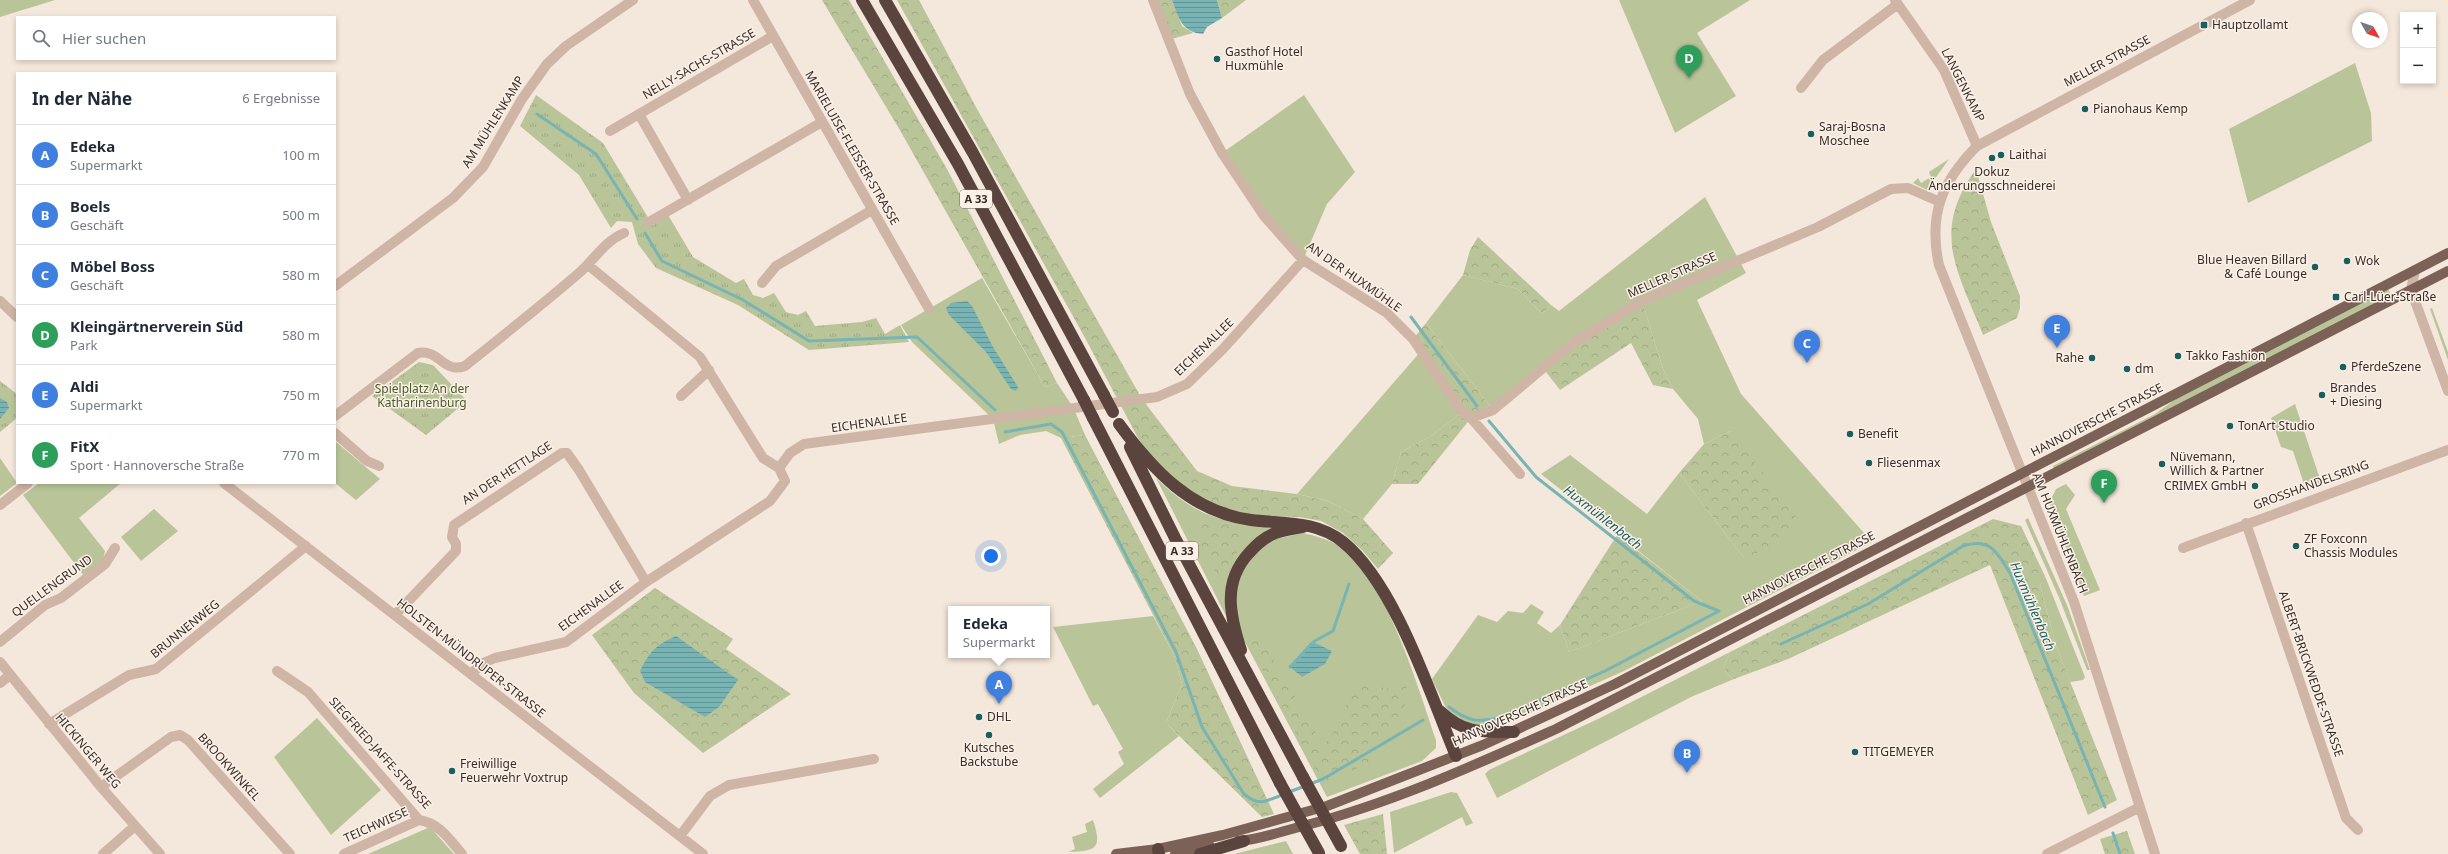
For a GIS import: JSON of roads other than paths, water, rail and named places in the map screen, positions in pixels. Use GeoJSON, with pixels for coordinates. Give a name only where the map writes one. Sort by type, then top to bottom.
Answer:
{"type":"FeatureCollection","features":[{"type":"Feature","properties":{"kind":"highway","name":"A 33"},"geometry":{"type":"LineString","coordinates":[[862,0],[958,164],[1084,400],[1280,783],[1320,854]]}},
{"type":"Feature","properties":{"kind":"highway","name":"A 33"},"geometry":{"type":"LineString","coordinates":[[885,0],[973,153],[1104,395],[1175,538],[1303,777],[1344,850]]}},
{"type":"Feature","properties":{"kind":"highway"},"geometry":{"type":"LineString","coordinates":[[1119,424],[1154,467],[1172,485],[1196,503],[1221,514],[1251,520],[1309,525],[1325,531],[1342,541],[1372,575],[1396,616],[1456,756]]}},
{"type":"Feature","properties":{"kind":"highway"},"geometry":{"type":"LineString","coordinates":[[1249,676],[1233,626],[1230,604],[1231,588],[1236,570],[1256,545],[1273,534],[1309,525]]}},
{"type":"Feature","properties":{"kind":"highway"},"geometry":{"type":"LineString","coordinates":[[1436,708],[1452,723],[1468,730],[1486,732],[1514,732]]}},
{"type":"Feature","properties":{"kind":"highway"},"geometry":{"type":"LineString","coordinates":[[1200,854],[1244,841]]}},
{"type":"Feature","properties":{"kind":"main road","name":"HANNOVERSCHE STRASSE"},"geometry":{"type":"LineString","coordinates":[[1116,854],[1159,852],[1327,806],[1514,732],[1615,684],[2448,253]]}},
{"type":"Feature","properties":{"kind":"main road"},"geometry":{"type":"LineString","coordinates":[[1175,854],[1229,842],[1244,841],[1333,818],[1462,771],[1556,730],[2448,271]]}},
{"type":"Feature","properties":{"kind":"main road"},"geometry":{"type":"LineString","coordinates":[[1456,756],[1462,771]]}},
{"type":"Feature","properties":{"kind":"street","name":"AM MÜHLENKAMP"},"geometry":{"type":"LineString","coordinates":[[336,285],[453,198],[483,166],[522,99],[547,64],[566,46],[633,0]]}},
{"type":"Feature","properties":{"kind":"street","name":"MARIELUISE-FLEISSER-STRASSE"},"geometry":{"type":"LineString","coordinates":[[754,0],[773,36],[929,309]]}},
{"type":"Feature","properties":{"kind":"street","name":"AN DER HUXMÜHLE"},"geometry":{"type":"LineString","coordinates":[[1153,0],[1190,94],[1222,153],[1264,216],[1303,260],[1387,313],[1413,339],[1462,412],[1471,418],[1520,474]]}},
{"type":"Feature","properties":{"kind":"street","name":"MELLER STRASSE"},"geometry":{"type":"LineString","coordinates":[[1977,146],[2250,0]]}},
{"type":"Feature","properties":{"kind":"street","name":"LANGENKAMP"},"geometry":{"type":"LineString","coordinates":[[1896,2],[1944,70],[1977,146]]}},
{"type":"Feature","properties":{"kind":"street"},"geometry":{"type":"LineString","coordinates":[[1801,88],[1823,60],[1896,2]]}},
{"type":"Feature","properties":{"kind":"street","name":"NELLY-SACHS-STRASSE"},"geometry":{"type":"LineString","coordinates":[[610,130],[773,36]]}},
{"type":"Feature","properties":{"kind":"street","name":"NELLY-SACHS-STRASSE"},"geometry":{"type":"LineString","coordinates":[[638,114],[688,200]]}},
{"type":"Feature","properties":{"kind":"street"},"geometry":{"type":"LineString","coordinates":[[649,222],[822,122]]}},
{"type":"Feature","properties":{"kind":"street","name":"AM HUXMÜHLENBACH"},"geometry":{"type":"LineString","coordinates":[[1977,146],[1950,177],[1940,202],[1934,238],[1938,265],[2074,602],[2155,854]]}},
{"type":"Feature","properties":{"kind":"street","name":"MELLER STRASSE"},"geometry":{"type":"LineString","coordinates":[[1471,418],[1493,410],[1573,343],[1642,301],[1818,227],[1891,189],[1901,187],[1917,191],[1940,202]]}},
{"type":"Feature","properties":{"kind":"street"},"geometry":{"type":"LineString","coordinates":[[762,283],[776,266],[872,210]]}},
{"type":"Feature","properties":{"kind":"street"},"geometry":{"type":"LineString","coordinates":[[336,415],[418,354],[426,352],[434,355],[448,366],[456,369],[465,366],[534,311],[588,264],[613,238],[624,232]]}},
{"type":"Feature","properties":{"kind":"street","name":"EICHENALLEE"},"geometry":{"type":"LineString","coordinates":[[471,674],[483,663],[495,658],[566,642],[646,582],[770,501],[785,481],[779,468],[790,453],[804,444],[1157,397],[1187,384],[1223,349],[1303,260]]}},
{"type":"Feature","properties":{"kind":"street"},"geometry":{"type":"LineString","coordinates":[[588,264],[700,357],[763,458],[779,468]]}},
{"type":"Feature","properties":{"kind":"street"},"geometry":{"type":"LineString","coordinates":[[2415,270],[2411,290],[2448,392]]}},
{"type":"Feature","properties":{"kind":"street"},"geometry":{"type":"LineString","coordinates":[[0,301],[16,316]]}},
{"type":"Feature","properties":{"kind":"street"},"geometry":{"type":"LineString","coordinates":[[681,396],[709,370]]}},
{"type":"Feature","properties":{"kind":"street"},"geometry":{"type":"LineString","coordinates":[[336,434],[367,461],[379,466]]}},
{"type":"Feature","properties":{"kind":"street","name":"GROSSHANDELSRING"},"geometry":{"type":"LineString","coordinates":[[2184,548],[2246,523],[2448,450]]}},
{"type":"Feature","properties":{"kind":"street","name":"AN DER HETTLAGE"},"geometry":{"type":"LineString","coordinates":[[395,615],[456,551],[456,544],[452,537],[454,525],[562,453],[567,453],[579,470],[646,582]]}},
{"type":"Feature","properties":{"kind":"street"},"geometry":{"type":"LineString","coordinates":[[0,505],[27,484]]}},
{"type":"Feature","properties":{"kind":"street","name":"HOLSTEN-MÜNDRUPER-STRASSE"},"geometry":{"type":"LineString","coordinates":[[225,484],[703,854]]}},
{"type":"Feature","properties":{"kind":"street","name":"ALBERT-BRICKWEDDE-STRASSE"},"geometry":{"type":"LineString","coordinates":[[2246,523],[2346,818],[2358,830]]}},
{"type":"Feature","properties":{"kind":"street","name":"BRUNNENWEG"},"geometry":{"type":"LineString","coordinates":[[49,724],[129,675],[156,669],[306,546]]}},
{"type":"Feature","properties":{"kind":"street","name":"QUELLENGRUND"},"geometry":{"type":"LineString","coordinates":[[0,642],[45,605],[61,598],[105,564],[115,548]]}},
{"type":"Feature","properties":{"kind":"street","name":"HICKINGER WEG"},"geometry":{"type":"LineString","coordinates":[[0,662],[101,787],[160,854]]}},
{"type":"Feature","properties":{"kind":"street","name":"SIEGFRIED-JAFFE-STRASSE"},"geometry":{"type":"LineString","coordinates":[[277,671],[308,692],[419,820],[430,822],[442,831],[462,854]]}},
{"type":"Feature","properties":{"kind":"street"},"geometry":{"type":"LineString","coordinates":[[0,683],[10,675]]}},
{"type":"Feature","properties":{"kind":"street","name":"BROOKWINKEL"},"geometry":{"type":"LineString","coordinates":[[101,787],[171,737],[180,735],[188,740],[290,854]]}},
{"type":"Feature","properties":{"kind":"street"},"geometry":{"type":"LineString","coordinates":[[680,836],[710,796],[729,785],[874,759]]}},
{"type":"Feature","properties":{"kind":"street"},"geometry":{"type":"LineString","coordinates":[[2047,854],[2140,807]]}},
{"type":"Feature","properties":{"kind":"street","name":"TEICHWIESE"},"geometry":{"type":"LineString","coordinates":[[344,854],[419,820]]}},
{"type":"Feature","properties":{"kind":"street"},"geometry":{"type":"LineString","coordinates":[[103,854],[135,826]]}},
{"type":"Feature","properties":{"kind":"water"},"geometry":{"type":"Polygon","coordinates":[[[1172,0],[1217,0],[1222,18],[1207,27],[1203,34],[1196,33],[1185,27],[1182,23],[1172,0]]]}},
{"type":"Feature","properties":{"kind":"water"},"geometry":{"type":"Polygon","coordinates":[[[967,301],[972,306],[993,347],[1018,387],[1016,391],[1011,389],[986,352],[949,315],[946,308],[951,303],[967,301]]]}},
{"type":"Feature","properties":{"kind":"water"},"geometry":{"type":"Polygon","coordinates":[[[0,398],[7,402],[9,408],[0,419],[0,398]]]}},
{"type":"Feature","properties":{"kind":"water"},"geometry":{"type":"Polygon","coordinates":[[[676,636],[738,680],[719,707],[705,717],[645,682],[640,671],[654,649],[663,642],[676,636]]]}},
{"type":"Feature","properties":{"kind":"water"},"geometry":{"type":"Polygon","coordinates":[[[1313,642],[1332,651],[1325,664],[1302,677],[1290,667],[1313,642]]]}},
{"type":"Feature","properties":{"kind":"waterway"},"geometry":{"type":"LineString","coordinates":[[537,114],[596,154],[637,219]]}},
{"type":"Feature","properties":{"kind":"waterway"},"geometry":{"type":"LineString","coordinates":[[645,233],[662,261],[743,300],[809,341],[917,337],[995,410]]}},
{"type":"Feature","properties":{"kind":"waterway","name":"Huxmühlenbach"},"geometry":{"type":"LineString","coordinates":[[1411,317],[1477,406]]}},
{"type":"Feature","properties":{"kind":"waterway","name":"Huxmühlenbach"},"geometry":{"type":"LineString","coordinates":[[1489,421],[1536,477],[1694,601],[1719,611]]}},
{"type":"Feature","properties":{"kind":"waterway"},"geometry":{"type":"LineString","coordinates":[[1005,432],[1051,424],[1062,432],[1176,652],[1202,727],[1244,794],[1258,802],[1266,801],[1282,795]]}},
{"type":"Feature","properties":{"kind":"waterway","name":"Huxmühlenbach"},"geometry":{"type":"LineString","coordinates":[[1781,644],[1868,604],[1963,546],[1980,543],[1992,548],[2010,573],[2105,807]]}},
{"type":"Feature","properties":{"kind":"waterway"},"geometry":{"type":"LineString","coordinates":[[1290,667],[1313,642],[1333,631],[1349,584]]}},
{"type":"Feature","properties":{"kind":"waterway"},"geometry":{"type":"LineString","coordinates":[[1449,707],[1462,716],[1474,720],[1486,720],[1502,717],[1605,671],[1719,611]]}},
{"type":"Feature","properties":{"kind":"waterway"},"geometry":{"type":"LineString","coordinates":[[1310,784],[1323,779],[1423,720]]}},
{"type":"Feature","properties":{"kind":"waterway"},"geometry":{"type":"LineString","coordinates":[[1289,792],[1305,786]]}},
{"type":"Feature","properties":{"kind":"waterway","name":"Huxmühlenbach"},"geometry":{"type":"LineString","coordinates":[[2113,833],[2120,854]]}},
{"type":"Feature","properties":{"kind":"place","name":"Hauptzollamt"},"geometry":{"type":"Point","coordinates":[2204,25]}},
{"type":"Feature","properties":{"kind":"place","name":"Gasthof Hotel Huxmühle"},"geometry":{"type":"Point","coordinates":[1217,59]}},
{"type":"Feature","properties":{"kind":"place","name":"Kleingärtnerverein Süd"},"geometry":{"type":"Point","coordinates":[1689,78]}},
{"type":"Feature","properties":{"kind":"place","name":"Pianohaus Kemp"},"geometry":{"type":"Point","coordinates":[2085,109]}},
{"type":"Feature","properties":{"kind":"place","name":"Saraj-Bosna Moschee"},"geometry":{"type":"Point","coordinates":[1811,134]}},
{"type":"Feature","properties":{"kind":"place","name":"Laithai"},"geometry":{"type":"Point","coordinates":[2001,155]}},
{"type":"Feature","properties":{"kind":"place","name":"Dokuz Änderungsschneiderei"},"geometry":{"type":"Point","coordinates":[1992,158]}},
{"type":"Feature","properties":{"kind":"place","name":"Wok"},"geometry":{"type":"Point","coordinates":[2347,261]}},
{"type":"Feature","properties":{"kind":"place","name":"Blue Heaven Billard & Café Lounge"},"geometry":{"type":"Point","coordinates":[2315,267]}},
{"type":"Feature","properties":{"kind":"place","name":"Carl-Lüer-Straße"},"geometry":{"type":"Point","coordinates":[2336,297]}},
{"type":"Feature","properties":{"kind":"place","name":"Aldi"},"geometry":{"type":"Point","coordinates":[2057,348]}},
{"type":"Feature","properties":{"kind":"place","name":"Takko Fashion"},"geometry":{"type":"Point","coordinates":[2178,356]}},
{"type":"Feature","properties":{"kind":"place","name":"Rahe"},"geometry":{"type":"Point","coordinates":[2092,358]}},
{"type":"Feature","properties":{"kind":"place","name":"Möbel Boss"},"geometry":{"type":"Point","coordinates":[1807,363]}},
{"type":"Feature","properties":{"kind":"place","name":"PferdeSzene"},"geometry":{"type":"Point","coordinates":[2343,367]}},
{"type":"Feature","properties":{"kind":"place","name":"dm"},"geometry":{"type":"Point","coordinates":[2127,369]}},
{"type":"Feature","properties":{"kind":"place","name":"Brandes + Diesing"},"geometry":{"type":"Point","coordinates":[2322,395]}},
{"type":"Feature","properties":{"kind":"place","name":"TonArt Studio"},"geometry":{"type":"Point","coordinates":[2230,426]}},
{"type":"Feature","properties":{"kind":"place","name":"Benefit"},"geometry":{"type":"Point","coordinates":[1850,434]}},
{"type":"Feature","properties":{"kind":"place","name":"Fliesenmax"},"geometry":{"type":"Point","coordinates":[1869,463]}},
{"type":"Feature","properties":{"kind":"place","name":"Nüvemann, Willich & Partner"},"geometry":{"type":"Point","coordinates":[2162,464]}},
{"type":"Feature","properties":{"kind":"place","name":"CRIMEX GmbH"},"geometry":{"type":"Point","coordinates":[2255,486]}},
{"type":"Feature","properties":{"kind":"place","name":"FitX"},"geometry":{"type":"Point","coordinates":[2104,503]}},
{"type":"Feature","properties":{"kind":"place","name":"ZF Foxconn Chassis Modules"},"geometry":{"type":"Point","coordinates":[2296,546]}},
{"type":"Feature","properties":{"kind":"place","name":"Edeka"},"geometry":{"type":"Point","coordinates":[999,704]}},
{"type":"Feature","properties":{"kind":"place","name":"DHL"},"geometry":{"type":"Point","coordinates":[979,717]}},
{"type":"Feature","properties":{"kind":"place","name":"Kutsches Backstube"},"geometry":{"type":"Point","coordinates":[989,735]}},
{"type":"Feature","properties":{"kind":"place","name":"TITGEMEYER"},"geometry":{"type":"Point","coordinates":[1855,752]}},
{"type":"Feature","properties":{"kind":"place","name":"Freiwillige Feuerwehr Voxtrup"},"geometry":{"type":"Point","coordinates":[452,771]}},
{"type":"Feature","properties":{"kind":"place","name":"Boels"},"geometry":{"type":"Point","coordinates":[1687,773]}},
{"type":"Feature","properties":{"kind":"park label","name":"Spielplatz An der Katharinenburg"},"geometry":{"type":"Point","coordinates":[422,396]}}]}
